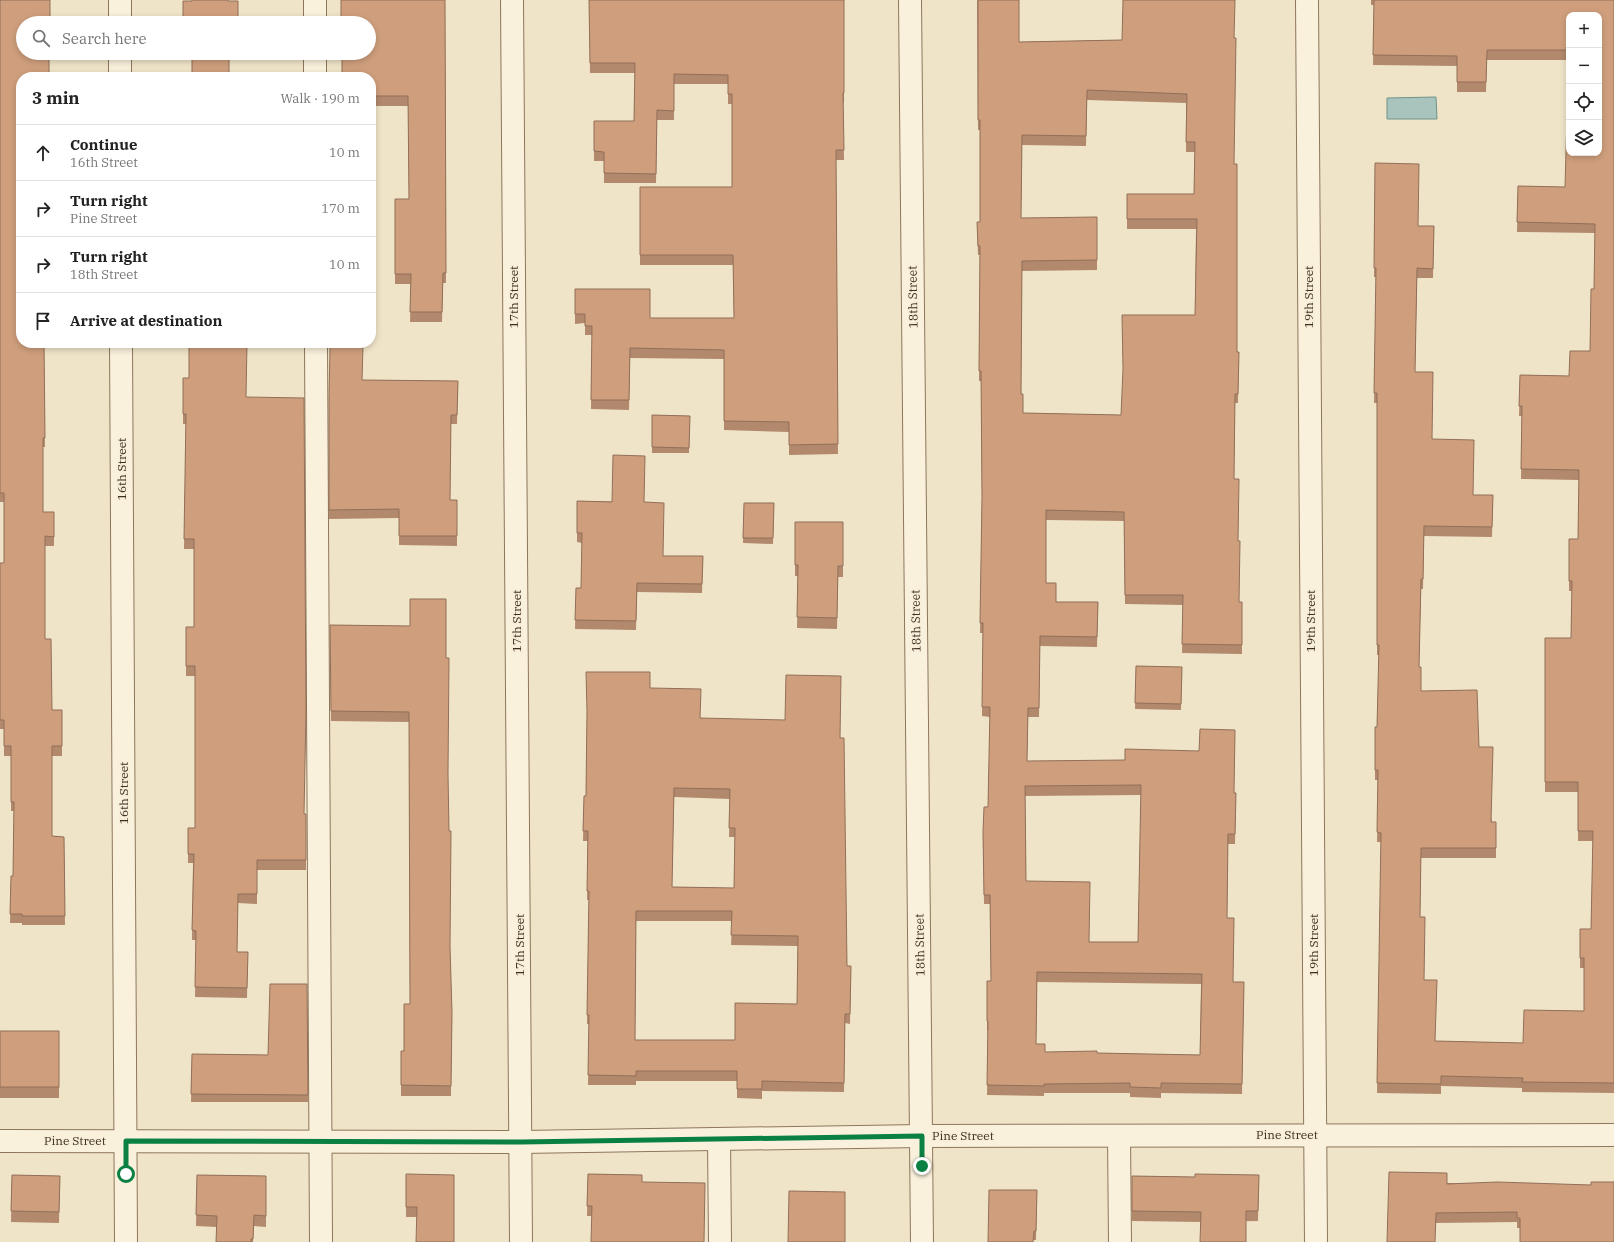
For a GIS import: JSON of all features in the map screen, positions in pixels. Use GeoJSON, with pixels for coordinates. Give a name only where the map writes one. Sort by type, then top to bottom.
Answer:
{"type":"FeatureCollection","features":[{"type":"Feature","properties":{"kind":"street"},"geometry":{"type":"LineString","coordinates":[[120,0],[120,16]]}},
{"type":"Feature","properties":{"kind":"street"},"geometry":{"type":"LineString","coordinates":[[315,0],[315,16]]}},
{"type":"Feature","properties":{"kind":"street","name":"17th Street"},"geometry":{"type":"LineString","coordinates":[[512,0],[522,1242]]}},
{"type":"Feature","properties":{"kind":"street","name":"18th Street"},"geometry":{"type":"LineString","coordinates":[[910,0],[922,1242]]}},
{"type":"Feature","properties":{"kind":"street","name":"19th Street"},"geometry":{"type":"LineString","coordinates":[[1307,0],[1316,1242]]}},
{"type":"Feature","properties":{"kind":"street"},"geometry":{"type":"LineString","coordinates":[[120,60],[120,72]]}},
{"type":"Feature","properties":{"kind":"street"},"geometry":{"type":"LineString","coordinates":[[315,60],[315,72]]}},
{"type":"Feature","properties":{"kind":"street","name":"16th Street"},"geometry":{"type":"LineString","coordinates":[[121,348],[126,1242]]}},
{"type":"Feature","properties":{"kind":"street"},"geometry":{"type":"LineString","coordinates":[[316,348],[321,1242]]}},
{"type":"Feature","properties":{"kind":"street","name":"Pine Street"},"geometry":{"type":"LineString","coordinates":[[0,1141],[521,1142],[922,1136],[1614,1135]]}},
{"type":"Feature","properties":{"kind":"street"},"geometry":{"type":"LineString","coordinates":[[1119,1136],[1120,1242]]}},
{"type":"Feature","properties":{"kind":"street"},"geometry":{"type":"LineString","coordinates":[[719,1139],[720,1242]]}},
{"type":"Feature","properties":{"kind":"water"},"geometry":{"type":"Polygon","coordinates":[[[1436,97],[1437,119],[1387,119],[1387,98],[1436,97]]]}},
{"type":"Feature","properties":{"kind":"building"},"geometry":{"type":"Polygon","coordinates":[[[0,0],[50,0],[50,16],[16,16],[16,60],[49,60],[49,72],[16,72],[16,348],[44,348],[45,438],[43,438],[43,512],[54,512],[54,537],[45,536],[45,639],[51,639],[52,710],[62,710],[62,746],[52,746],[52,836],[64,837],[65,916],[22,916],[22,914],[10,914],[11,876],[13,876],[14,802],[11,802],[11,746],[4,746],[4,720],[0,720],[0,563],[4,563],[4,493],[0,493],[0,0]]]}},
{"type":"Feature","properties":{"kind":"building"},"geometry":{"type":"Polygon","coordinates":[[[341,0],[445,0],[446,273],[443,273],[442,312],[410,312],[411,274],[395,274],[395,199],[409,199],[408,96],[376,96],[376,72],[342,72],[342,60],[376,60],[376,16],[341,16],[341,0]]]}},
{"type":"Feature","properties":{"kind":"building"},"geometry":{"type":"Polygon","coordinates":[[[589,0],[844,0],[844,150],[836,150],[838,444],[789,445],[789,422],[724,421],[724,350],[630,348],[629,400],[591,400],[592,326],[585,326],[585,314],[575,314],[575,289],[650,289],[650,318],[734,318],[733,255],[640,255],[640,187],[732,187],[732,94],[728,94],[728,75],[674,74],[674,111],[657,110],[656,174],[604,173],[604,152],[594,151],[594,121],[634,121],[635,63],[590,63],[589,0]]]}},
{"type":"Feature","properties":{"kind":"building"},"geometry":{"type":"Polygon","coordinates":[[[978,0],[1019,0],[1019,42],[1122,40],[1123,0],[1235,0],[1234,38],[1236,38],[1234,164],[1237,164],[1237,352],[1239,352],[1238,394],[1235,394],[1234,479],[1239,479],[1239,602],[1242,602],[1242,645],[1182,644],[1183,595],[1125,595],[1124,512],[1046,510],[1046,583],[1056,583],[1056,602],[1098,602],[1097,637],[1040,636],[1039,708],[1028,708],[1027,761],[1125,760],[1125,749],[1199,751],[1200,729],[1235,730],[1235,834],[1228,834],[1227,918],[1234,918],[1233,982],[1244,982],[1242,1084],[1161,1083],[1161,1088],[1130,1087],[1130,1083],[1044,1084],[1044,1086],[987,1085],[987,981],[991,981],[990,895],[984,895],[983,832],[984,807],[988,807],[990,707],[982,707],[983,623],[980,623],[982,497],[981,371],[979,371],[980,246],[978,246],[977,222],[980,222],[980,120],[978,120],[978,0]],[[1087,90],[1086,136],[1022,135],[1021,218],[1097,217],[1097,260],[1022,261],[1021,394],[1023,394],[1023,413],[1121,415],[1123,369],[1122,315],[1195,315],[1197,219],[1127,219],[1127,194],[1194,194],[1195,142],[1186,142],[1187,94],[1087,90]],[[1141,785],[1025,786],[1026,881],[1090,882],[1089,942],[1138,942],[1141,785]],[[1037,972],[1036,1044],[1045,1044],[1045,1052],[1097,1051],[1097,1053],[1200,1055],[1202,974],[1037,972]]]}},
{"type":"Feature","properties":{"kind":"building"},"geometry":{"type":"Polygon","coordinates":[[[1374,0],[1614,0],[1614,1083],[1522,1082],[1523,1078],[1441,1076],[1441,1084],[1377,1083],[1381,833],[1377,832],[1378,770],[1375,770],[1375,727],[1377,727],[1379,645],[1377,645],[1377,393],[1374,393],[1376,268],[1374,268],[1375,163],[1419,164],[1418,226],[1434,226],[1433,269],[1417,268],[1415,372],[1433,372],[1432,439],[1474,440],[1473,495],[1493,495],[1492,527],[1424,526],[1419,667],[1421,667],[1421,691],[1477,690],[1479,747],[1493,747],[1491,822],[1496,822],[1496,848],[1421,848],[1420,917],[1425,917],[1424,980],[1437,980],[1435,1041],[1523,1043],[1524,1010],[1584,1011],[1584,958],[1580,958],[1580,929],[1591,929],[1593,831],[1578,831],[1578,782],[1545,782],[1545,638],[1571,638],[1572,581],[1569,581],[1569,539],[1578,539],[1579,470],[1521,469],[1522,406],[1519,406],[1520,375],[1569,376],[1570,351],[1590,351],[1591,289],[1594,289],[1595,224],[1517,222],[1518,186],[1565,187],[1566,152],[1566,156],[1602,156],[1602,12],[1566,12],[1566,50],[1487,50],[1486,82],[1457,82],[1457,56],[1373,55],[1374,0]]]}},
{"type":"Feature","properties":{"kind":"building"},"geometry":{"type":"Polygon","coordinates":[[[183,1],[238,1],[238,16],[183,16],[183,1]]]}},
{"type":"Feature","properties":{"kind":"building"},"geometry":{"type":"Polygon","coordinates":[[[192,60],[229,60],[229,72],[192,72],[192,60]]]}},
{"type":"Feature","properties":{"kind":"building"},"geometry":{"type":"Polygon","coordinates":[[[189,348],[247,348],[246,397],[304,398],[306,711],[304,814],[306,814],[306,860],[257,860],[257,894],[238,894],[237,952],[248,952],[247,988],[195,987],[196,931],[192,930],[194,854],[188,854],[188,828],[195,828],[195,666],[186,666],[186,627],[194,627],[194,539],[184,539],[186,414],[183,414],[183,378],[189,378],[189,348]]]}},
{"type":"Feature","properties":{"kind":"building"},"geometry":{"type":"Polygon","coordinates":[[[330,348],[363,348],[362,380],[458,381],[457,415],[451,415],[450,500],[457,500],[457,536],[399,536],[399,509],[329,510],[330,348]]]}},
{"type":"Feature","properties":{"kind":"building"},"geometry":{"type":"Polygon","coordinates":[[[652,415],[690,416],[689,448],[652,447],[652,415]]]}},
{"type":"Feature","properties":{"kind":"building"},"geometry":{"type":"Polygon","coordinates":[[[613,455],[645,456],[644,502],[664,503],[663,556],[703,556],[702,584],[637,583],[636,621],[575,620],[576,588],[581,588],[582,533],[577,533],[577,501],[612,502],[613,455]]]}},
{"type":"Feature","properties":{"kind":"building"},"geometry":{"type":"Polygon","coordinates":[[[744,503],[774,503],[773,538],[743,538],[744,503]]]}},
{"type":"Feature","properties":{"kind":"building"},"geometry":{"type":"Polygon","coordinates":[[[795,522],[843,522],[843,566],[838,566],[837,618],[797,617],[798,565],[795,565],[795,522]]]}},
{"type":"Feature","properties":{"kind":"building"},"geometry":{"type":"Polygon","coordinates":[[[410,599],[446,599],[446,658],[449,658],[449,831],[451,831],[451,1086],[401,1085],[401,1051],[404,1051],[404,1004],[410,1004],[409,712],[331,711],[330,625],[410,626],[410,599]]]}},
{"type":"Feature","properties":{"kind":"building"},"geometry":{"type":"Polygon","coordinates":[[[1136,666],[1182,667],[1181,704],[1135,703],[1136,666]]]}},
{"type":"Feature","properties":{"kind":"building"},"geometry":{"type":"Polygon","coordinates":[[[586,672],[650,672],[650,688],[701,689],[700,718],[785,720],[786,675],[841,676],[840,738],[844,738],[847,966],[851,966],[850,1014],[845,1014],[844,1083],[762,1081],[762,1089],[737,1089],[737,1071],[636,1071],[636,1076],[588,1075],[588,831],[583,831],[584,796],[586,796],[586,672]],[[674,788],[672,887],[734,888],[735,828],[729,828],[730,789],[674,788]],[[636,911],[635,1040],[735,1040],[735,1003],[797,1004],[798,936],[731,935],[732,911],[636,911]]]}},
{"type":"Feature","properties":{"kind":"building"},"geometry":{"type":"Polygon","coordinates":[[[270,984],[307,984],[308,1095],[191,1094],[192,1054],[268,1055],[270,984]]]}},
{"type":"Feature","properties":{"kind":"building"},"geometry":{"type":"Polygon","coordinates":[[[0,1031],[59,1031],[59,1087],[0,1087],[0,1031]]]}},
{"type":"Feature","properties":{"kind":"building"},"geometry":{"type":"Polygon","coordinates":[[[1389,1172],[1447,1173],[1447,1184],[1497,1182],[1591,1185],[1591,1182],[1614,1182],[1614,1242],[1520,1242],[1520,1218],[1517,1218],[1517,1212],[1436,1213],[1435,1242],[1387,1242],[1389,1172]]]}},
{"type":"Feature","properties":{"kind":"building"},"geometry":{"type":"Polygon","coordinates":[[[406,1174],[454,1175],[454,1242],[416,1242],[417,1207],[406,1207],[406,1174]]]}},
{"type":"Feature","properties":{"kind":"building"},"geometry":{"type":"Polygon","coordinates":[[[588,1174],[642,1175],[642,1182],[705,1183],[704,1242],[591,1242],[592,1206],[587,1206],[588,1174]]]}},
{"type":"Feature","properties":{"kind":"building"},"geometry":{"type":"Polygon","coordinates":[[[1195,1174],[1259,1175],[1258,1211],[1246,1211],[1246,1242],[1200,1242],[1201,1212],[1132,1211],[1132,1176],[1195,1177],[1195,1174]]]}},
{"type":"Feature","properties":{"kind":"building"},"geometry":{"type":"Polygon","coordinates":[[[12,1175],[60,1176],[59,1212],[11,1211],[12,1175]]]}},
{"type":"Feature","properties":{"kind":"building"},"geometry":{"type":"Polygon","coordinates":[[[197,1175],[266,1176],[266,1216],[254,1215],[253,1239],[251,1239],[251,1242],[216,1242],[217,1216],[196,1215],[197,1175]]]}},
{"type":"Feature","properties":{"kind":"building"},"geometry":{"type":"Polygon","coordinates":[[[989,1190],[1037,1190],[1036,1231],[1034,1231],[1033,1242],[988,1242],[989,1190]]]}},
{"type":"Feature","properties":{"kind":"building"},"geometry":{"type":"Polygon","coordinates":[[[789,1191],[845,1192],[845,1242],[788,1242],[789,1191]]]}},
{"type":"Feature","properties":{"kind":"route"},"geometry":{"type":"LineString","coordinates":[[126,1174],[126,1141],[521,1142],[922,1136],[922,1166]]}}]}
